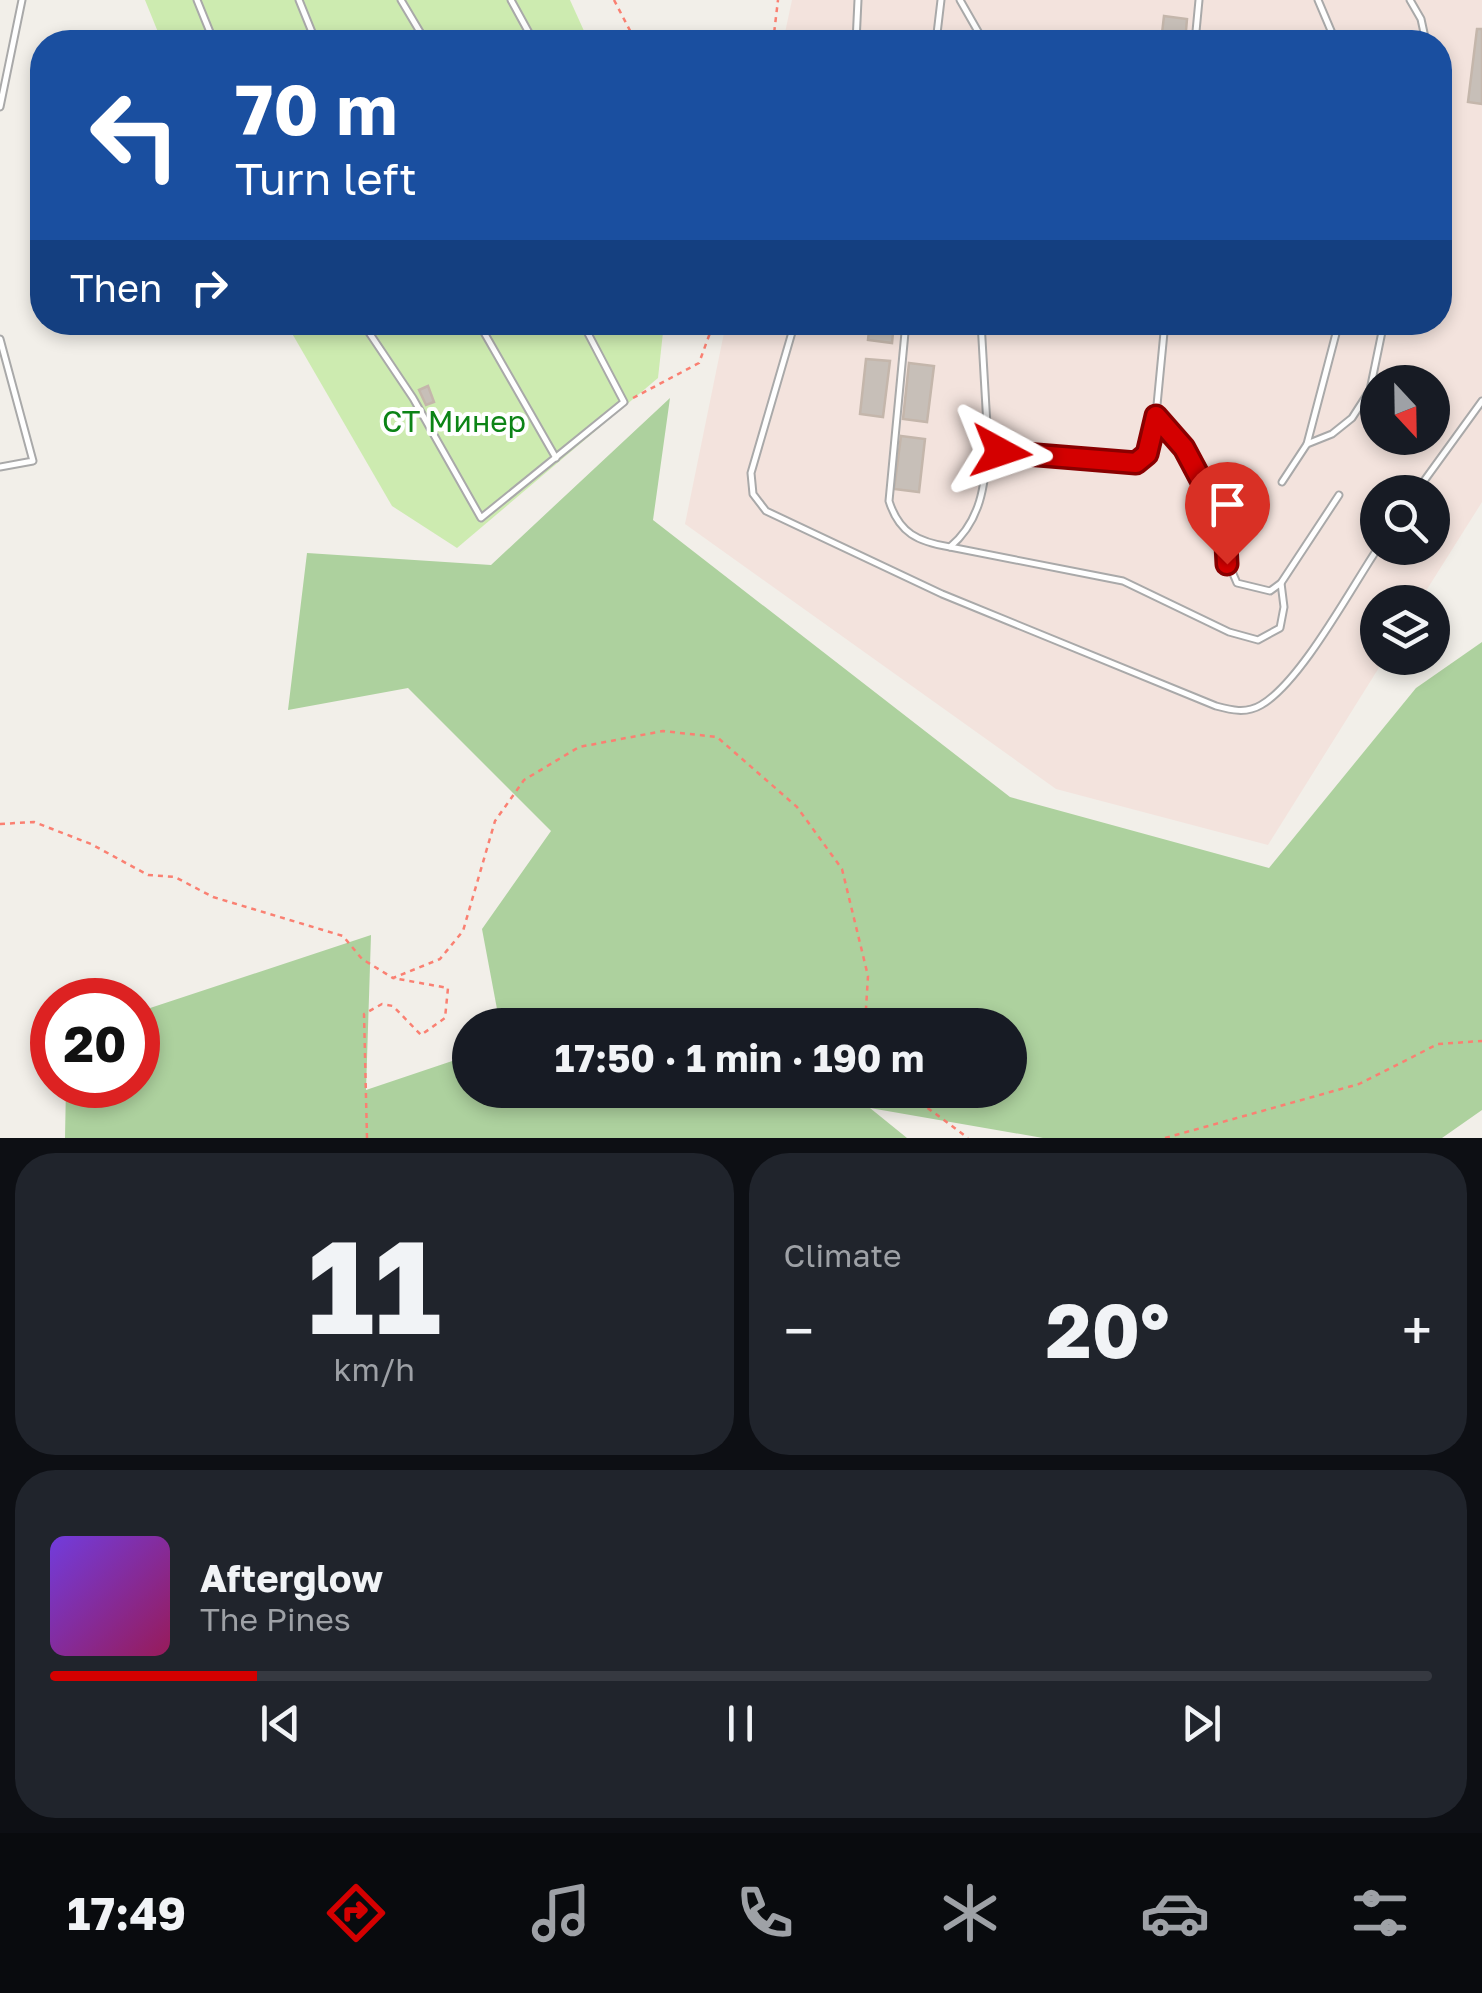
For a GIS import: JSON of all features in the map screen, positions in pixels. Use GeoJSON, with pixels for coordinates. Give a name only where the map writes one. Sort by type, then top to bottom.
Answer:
{"type":"FeatureCollection","features":[{"type":"Feature","properties":{"kind":"lane"},"geometry":{"type":"LineString","coordinates":[[0,106],[22,0]]}},
{"type":"Feature","properties":{"kind":"lane"},"geometry":{"type":"LineString","coordinates":[[196,0],[209,30]]}},
{"type":"Feature","properties":{"kind":"lane"},"geometry":{"type":"LineString","coordinates":[[299,0],[311,30]]}},
{"type":"Feature","properties":{"kind":"lane"},"geometry":{"type":"LineString","coordinates":[[402,0],[419,30]]}},
{"type":"Feature","properties":{"kind":"lane"},"geometry":{"type":"LineString","coordinates":[[511,0],[527,30]]}},
{"type":"Feature","properties":{"kind":"lane"},"geometry":{"type":"LineString","coordinates":[[857,30],[858,0]]}},
{"type":"Feature","properties":{"kind":"lane"},"geometry":{"type":"LineString","coordinates":[[937,30],[941,0]]}},
{"type":"Feature","properties":{"kind":"lane"},"geometry":{"type":"LineString","coordinates":[[960,0],[977,30]]}},
{"type":"Feature","properties":{"kind":"lane"},"geometry":{"type":"LineString","coordinates":[[1196,30],[1199,0]]}},
{"type":"Feature","properties":{"kind":"lane"},"geometry":{"type":"LineString","coordinates":[[1318,0],[1331,30]]}},
{"type":"Feature","properties":{"kind":"lane"},"geometry":{"type":"LineString","coordinates":[[1410,0],[1423,30]]}},
{"type":"Feature","properties":{"kind":"lane"},"geometry":{"type":"LineString","coordinates":[[371,335],[413,398],[481,518],[624,402],[589,335]]}},
{"type":"Feature","properties":{"kind":"lane"},"geometry":{"type":"LineString","coordinates":[[485,335],[556,458]]}},
{"type":"Feature","properties":{"kind":"lane"},"geometry":{"type":"LineString","coordinates":[[791,335],[752,473],[753,494],[766,511],[942,594],[1216,706],[1238,712],[1260,706],[1289,681],[1367,565]]}},
{"type":"Feature","properties":{"kind":"lane"},"geometry":{"type":"LineString","coordinates":[[905,335],[889,501],[895,522],[920,542],[1122,581],[1229,632],[1258,640],[1280,628],[1284,607],[1281,582]]}},
{"type":"Feature","properties":{"kind":"lane"},"geometry":{"type":"LineString","coordinates":[[950,547],[971,529],[985,480],[988,443],[982,335]]}},
{"type":"Feature","properties":{"kind":"lane"},"geometry":{"type":"LineString","coordinates":[[988,443],[1001,452],[1136,463],[1147,454],[1156,416],[1164,335]]}},
{"type":"Feature","properties":{"kind":"lane"},"geometry":{"type":"LineString","coordinates":[[1282,482],[1307,444],[1336,335]]}},
{"type":"Feature","properties":{"kind":"lane"},"geometry":{"type":"LineString","coordinates":[[1307,444],[1332,434],[1352,418],[1370,390],[1381,335]]}},
{"type":"Feature","properties":{"kind":"lane"},"geometry":{"type":"LineString","coordinates":[[0,338],[33,461],[0,467]]}},
{"type":"Feature","properties":{"kind":"lane"},"geometry":{"type":"LineString","coordinates":[[1428,475],[1482,401]]}},
{"type":"Feature","properties":{"kind":"lane"},"geometry":{"type":"LineString","coordinates":[[1156,416],[1184,448],[1225,525],[1227,564],[1237,583],[1270,591],[1281,582],[1339,495]]}},
{"type":"Feature","properties":{"kind":"path"},"geometry":{"type":"LineString","coordinates":[[614,0],[630,30]]}},
{"type":"Feature","properties":{"kind":"path"},"geometry":{"type":"LineString","coordinates":[[774,30],[778,0]]}},
{"type":"Feature","properties":{"kind":"path"},"geometry":{"type":"LineString","coordinates":[[624,402],[699,363],[709,335]]}},
{"type":"Feature","properties":{"kind":"path"},"geometry":{"type":"LineString","coordinates":[[393,978],[440,959],[463,931],[495,821],[524,780],[578,747],[663,731],[717,737],[797,808],[842,870],[868,976],[867,1008]]}},
{"type":"Feature","properties":{"kind":"path"},"geometry":{"type":"LineString","coordinates":[[0,824],[34,822],[91,844],[148,874],[175,877],[214,897],[343,936],[362,959],[393,978],[448,988],[446,1018],[421,1035],[393,1006],[382,1004],[364,1014],[368,1138]]}},
{"type":"Feature","properties":{"kind":"path"},"geometry":{"type":"LineString","coordinates":[[1165,1138],[1360,1084],[1438,1044],[1482,1041]]}},
{"type":"Feature","properties":{"kind":"path"},"geometry":{"type":"LineString","coordinates":[[928,1108],[968,1138]]}},
{"type":"Feature","properties":{"kind":"shaded area"},"geometry":{"type":"Polygon","coordinates":[[[792,0],[1482,0],[1482,502],[1450,553],[1450,475],[1360,475],[1360,565],[1442,565],[1430,585],[1360,585],[1360,675],[1374,675],[1268,845],[1056,789],[685,524],[724,335],[1452,335],[1452,30],[786,30],[792,0]]]}},
{"type":"Feature","properties":{"kind":"green space"},"geometry":{"type":"Polygon","coordinates":[[[145,0],[570,0],[584,30],[157,30],[145,0]]]}},
{"type":"Feature","properties":{"kind":"green space","name":"СТ Минер"},"geometry":{"type":"Polygon","coordinates":[[[293,335],[663,335],[658,378],[457,548],[392,506],[293,335]]]}},
{"type":"Feature","properties":{"kind":"green space"},"geometry":{"type":"Polygon","coordinates":[[[670,398],[653,520],[1010,797],[1269,868],[1416,688],[1435,675],[1450,675],[1450,664],[1482,642],[1482,1110],[1442,1138],[1043,1138],[870,1108],[1027,1108],[1027,1008],[497,1008],[482,929],[551,831],[408,688],[288,710],[307,553],[491,565],[670,398]]]}},
{"type":"Feature","properties":{"kind":"green space"},"geometry":{"type":"Polygon","coordinates":[[[371,935],[366,1090],[452,1061],[452,1108],[870,1108],[907,1138],[65,1138],[66,1108],[160,1108],[160,1005],[371,935]]]}},
{"type":"Feature","properties":{"kind":"building"},"geometry":{"type":"Polygon","coordinates":[[[1164,16],[1187,19],[1186,30],[1162,30],[1164,16]]]}},
{"type":"Feature","properties":{"kind":"building"},"geometry":{"type":"Polygon","coordinates":[[[1477,29],[1482,29],[1482,104],[1468,102],[1477,29]]]}},
{"type":"Feature","properties":{"kind":"building"},"geometry":{"type":"Polygon","coordinates":[[[869,335],[893,335],[892,343],[868,340],[869,335]]]}},
{"type":"Feature","properties":{"kind":"building"},"geometry":{"type":"Polygon","coordinates":[[[866,359],[890,361],[883,417],[860,414],[866,359]]]}},
{"type":"Feature","properties":{"kind":"building"},"geometry":{"type":"Polygon","coordinates":[[[909,363],[934,366],[927,422],[903,419],[909,363]]]}},
{"type":"Feature","properties":{"kind":"building"},"geometry":{"type":"Polygon","coordinates":[[[428,386],[434,402],[426,405],[419,390],[428,386]]]}},
{"type":"Feature","properties":{"kind":"building"},"geometry":{"type":"Polygon","coordinates":[[[901,436],[925,439],[919,492],[894,489],[901,436]]]}},
{"type":"Feature","properties":{"kind":"building"},"geometry":{"type":"Polygon","coordinates":[[[1255,497],[1263,508],[1234,528],[1226,518],[1255,497]]]}},
{"type":"Feature","properties":{"kind":"route"},"geometry":{"type":"LineString","coordinates":[[1001,452],[1136,463],[1147,454],[1156,416],[1184,448],[1225,525],[1227,564]]}}]}
